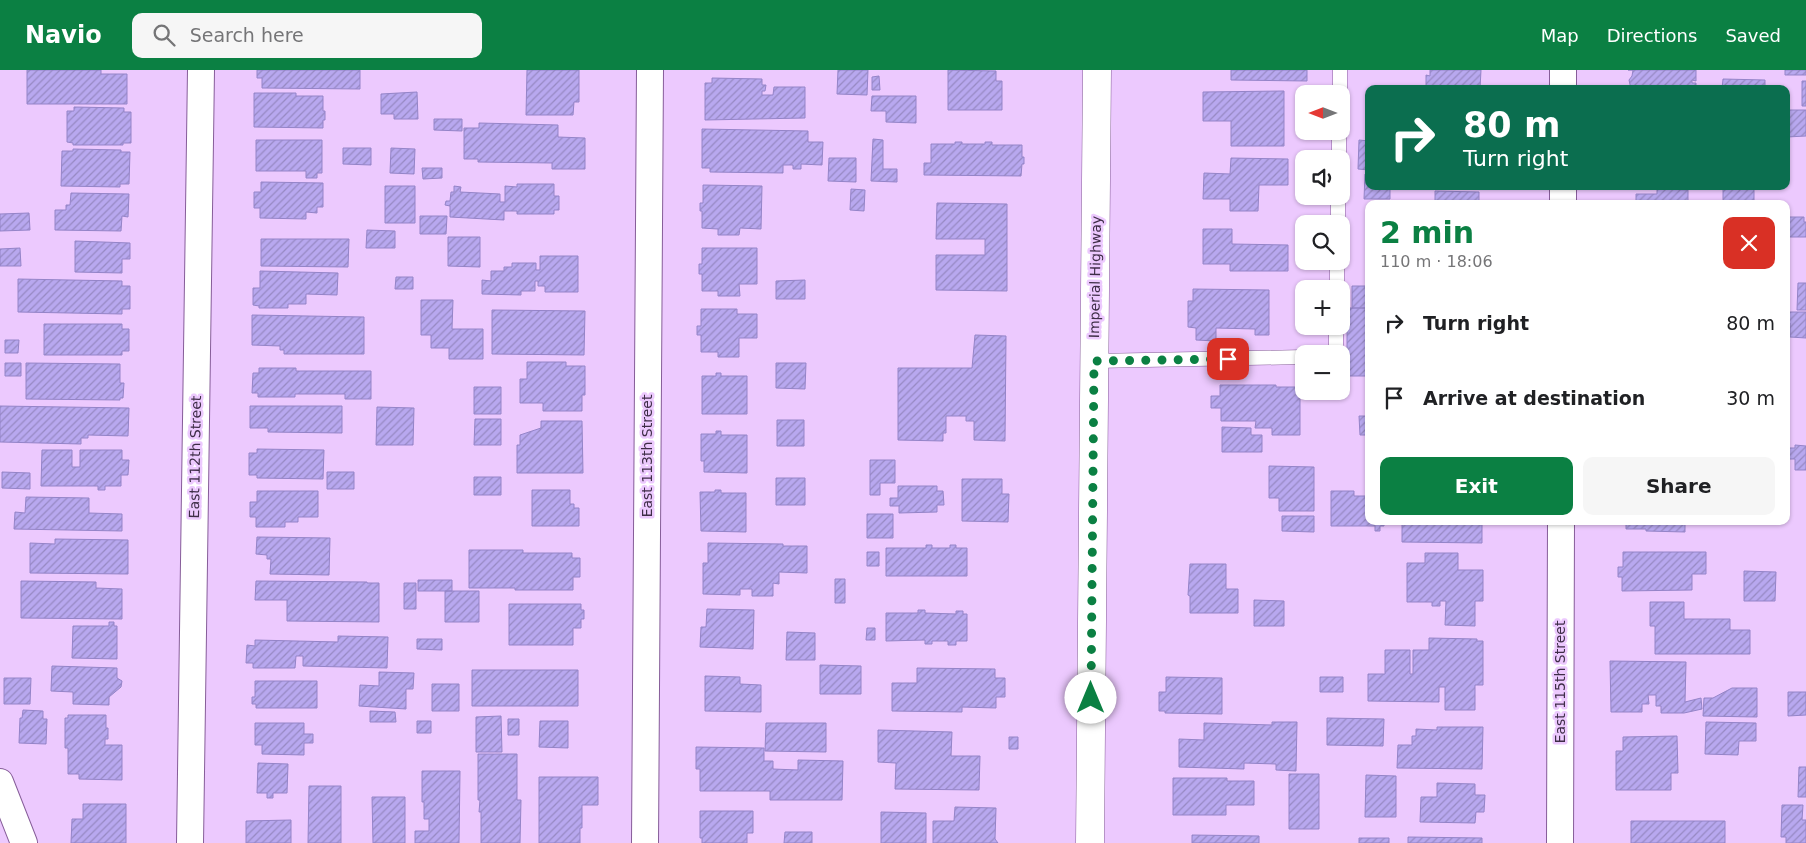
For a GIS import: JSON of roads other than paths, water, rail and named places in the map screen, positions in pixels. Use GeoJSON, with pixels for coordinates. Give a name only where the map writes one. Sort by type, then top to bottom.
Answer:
{"type":"FeatureCollection","features":[{"type":"Feature","properties":{"kind":"main road","name":"Imperial Highway"},"geometry":{"type":"LineString","coordinates":[[1090,843],[1097,70]]}},
{"type":"Feature","properties":{"kind":"street","name":"East 112th Street"},"geometry":{"type":"LineString","coordinates":[[190,843],[201,70]]}},
{"type":"Feature","properties":{"kind":"street","name":"East 113th Street"},"geometry":{"type":"LineString","coordinates":[[645,843],[650,70]]}},
{"type":"Feature","properties":{"kind":"street"},"geometry":{"type":"LineString","coordinates":[[1563,70],[1563,85]]}},
{"type":"Feature","properties":{"kind":"street","name":"East 115th Street"},"geometry":{"type":"LineString","coordinates":[[1560,843],[1561,525]]}},
{"type":"Feature","properties":{"kind":"street"},"geometry":{"type":"LineString","coordinates":[[0,782],[24,843]]}},
{"type":"Feature","properties":{"kind":"lane"},"geometry":{"type":"LineString","coordinates":[[1340,70],[1340,85]]}},
{"type":"Feature","properties":{"kind":"lane"},"geometry":{"type":"LineString","coordinates":[[1094,361],[1295,357]]}}]}
